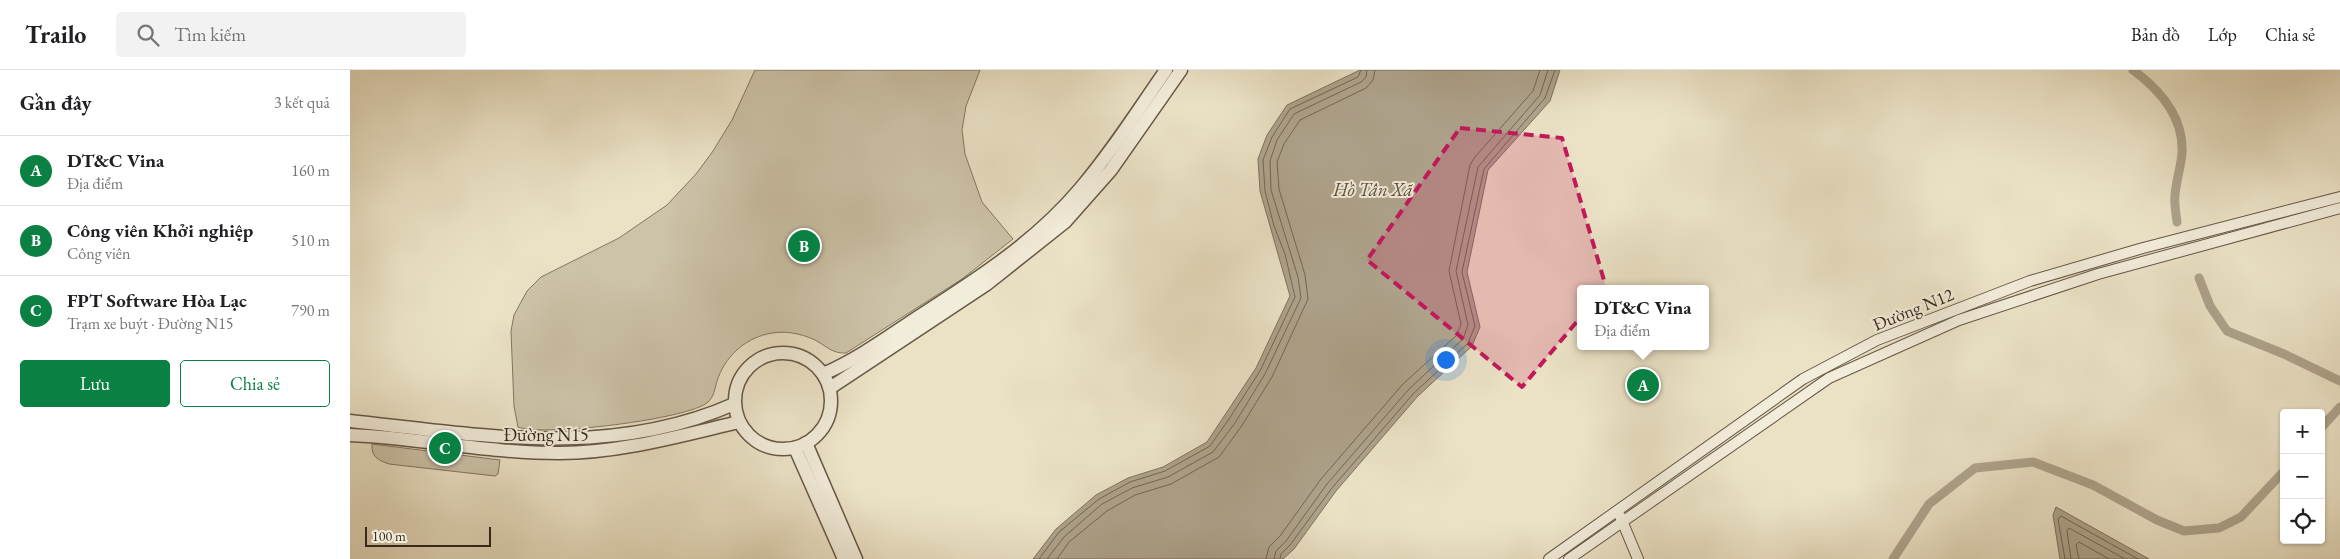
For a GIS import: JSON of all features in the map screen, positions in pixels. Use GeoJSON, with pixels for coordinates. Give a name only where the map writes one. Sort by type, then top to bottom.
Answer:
{"type":"FeatureCollection","features":[{"type":"Feature","properties":{"kind":"street"},"geometry":{"type":"LineString","coordinates":[[830,388],[918,331],[1026,255],[1065,222],[1111,170],[1166,70]]}},
{"type":"Feature","properties":{"kind":"street"},"geometry":{"type":"LineString","coordinates":[[823,374],[857,358],[980,276],[1052,219],[1181,70]]}},
{"type":"Feature","properties":{"kind":"street","name":"Đường N12"},"geometry":{"type":"LineString","coordinates":[[1549,559],[1803,379],[1877,340],[2030,281],[2143,248],[2340,197]]}},
{"type":"Feature","properties":{"kind":"street","name":"Đường N12"},"geometry":{"type":"LineString","coordinates":[[1569,559],[1829,378],[1950,324],[2098,274],[2340,208]]}},
{"type":"Feature","properties":{"kind":"street"},"geometry":{"type":"LineString","coordinates":[[781,352],[798,355],[813,363],[823,374],[830,388],[832,403],[828,418],[821,431],[801,445],[780,449],[765,446],[752,438],[739,422],[734,404],[740,378],[750,364],[765,356],[781,352]]}},
{"type":"Feature","properties":{"kind":"street","name":"Đường N15"},"geometry":{"type":"LineString","coordinates":[[350,420],[507,438],[569,440],[649,430],[714,413],[734,404]]}},
{"type":"Feature","properties":{"kind":"street","name":"Đường N15"},"geometry":{"type":"LineString","coordinates":[[350,436],[379,436],[503,452],[560,453],[631,447],[739,422]]}},
{"type":"Feature","properties":{"kind":"street"},"geometry":{"type":"LineString","coordinates":[[801,445],[844,559]]}},
{"type":"Feature","properties":{"kind":"street"},"geometry":{"type":"LineString","coordinates":[[801,445],[856,559]]}},
{"type":"Feature","properties":{"kind":"street"},"geometry":{"type":"LineString","coordinates":[[1618,510],[1638,559]]}},
{"type":"Feature","properties":{"kind":"highlighted area"},"geometry":{"type":"Polygon","coordinates":[[[1460,128],[1562,138],[1606,287],[1522,387],[1367,260],[1460,128]]]}},
{"type":"Feature","properties":{"kind":"shaded area"},"geometry":{"type":"Polygon","coordinates":[[[755,70],[980,70],[966,106],[962,130],[965,154],[982,202],[1013,239],[962,279],[846,353],[833,351],[815,340],[797,334],[779,332],[767,334],[750,340],[730,357],[720,372],[710,400],[696,408],[647,420],[616,425],[556,430],[518,427],[514,406],[511,331],[514,315],[527,291],[541,277],[619,238],[667,205],[696,174],[713,151],[732,120],[755,70]]]}},
{"type":"Feature","properties":{"kind":"shaded area"},"geometry":{"type":"Polygon","coordinates":[[[372,444],[500,460],[498,474],[495,476],[389,464],[374,455],[372,444]]]}},
{"type":"Feature","properties":{"kind":"water","name":"Hồ Tân Xã"},"geometry":{"type":"Polygon","coordinates":[[[1360,70],[1560,70],[1550,101],[1488,170],[1467,272],[1480,327],[1472,346],[1417,397],[1336,491],[1294,549],[1283,559],[1033,559],[1056,529],[1096,495],[1128,478],[1163,467],[1207,442],[1256,368],[1290,296],[1260,191],[1258,159],[1267,135],[1287,105],[1360,70]]]}},
{"type":"Feature","properties":{"kind":"water"},"geometry":{"type":"Polygon","coordinates":[[[2056,507],[2149,559],[2060,559],[2053,515],[2056,507]]]}},
{"type":"Feature","properties":{"kind":"waterway"},"geometry":{"type":"LineString","coordinates":[[2133,70],[2161,96],[2174,116],[2179,128],[2182,140],[2182,153],[2175,195],[2177,222]]}},
{"type":"Feature","properties":{"kind":"waterway"},"geometry":{"type":"LineString","coordinates":[[2199,278],[2210,306],[2227,331],[2284,354],[2340,381]]}},
{"type":"Feature","properties":{"kind":"waterway"},"geometry":{"type":"LineString","coordinates":[[2325,424],[2340,407]]}},
{"type":"Feature","properties":{"kind":"waterway"},"geometry":{"type":"LineString","coordinates":[[1893,559],[1929,504],[1975,468],[2033,462],[2093,485],[2157,520],[2184,531],[2219,528],[2241,517],[2280,475]]}},
{"type":"Feature","properties":{"kind":"place","name":"Công viên Khởi nghiệp"},"geometry":{"type":"Point","coordinates":[804,246]}},
{"type":"Feature","properties":{"kind":"place","name":"DT&C Vina"},"geometry":{"type":"Point","coordinates":[1643,385]}},
{"type":"Feature","properties":{"kind":"place","name":"FPT Software Hòa Lạc"},"geometry":{"type":"Point","coordinates":[445,448]}}]}
